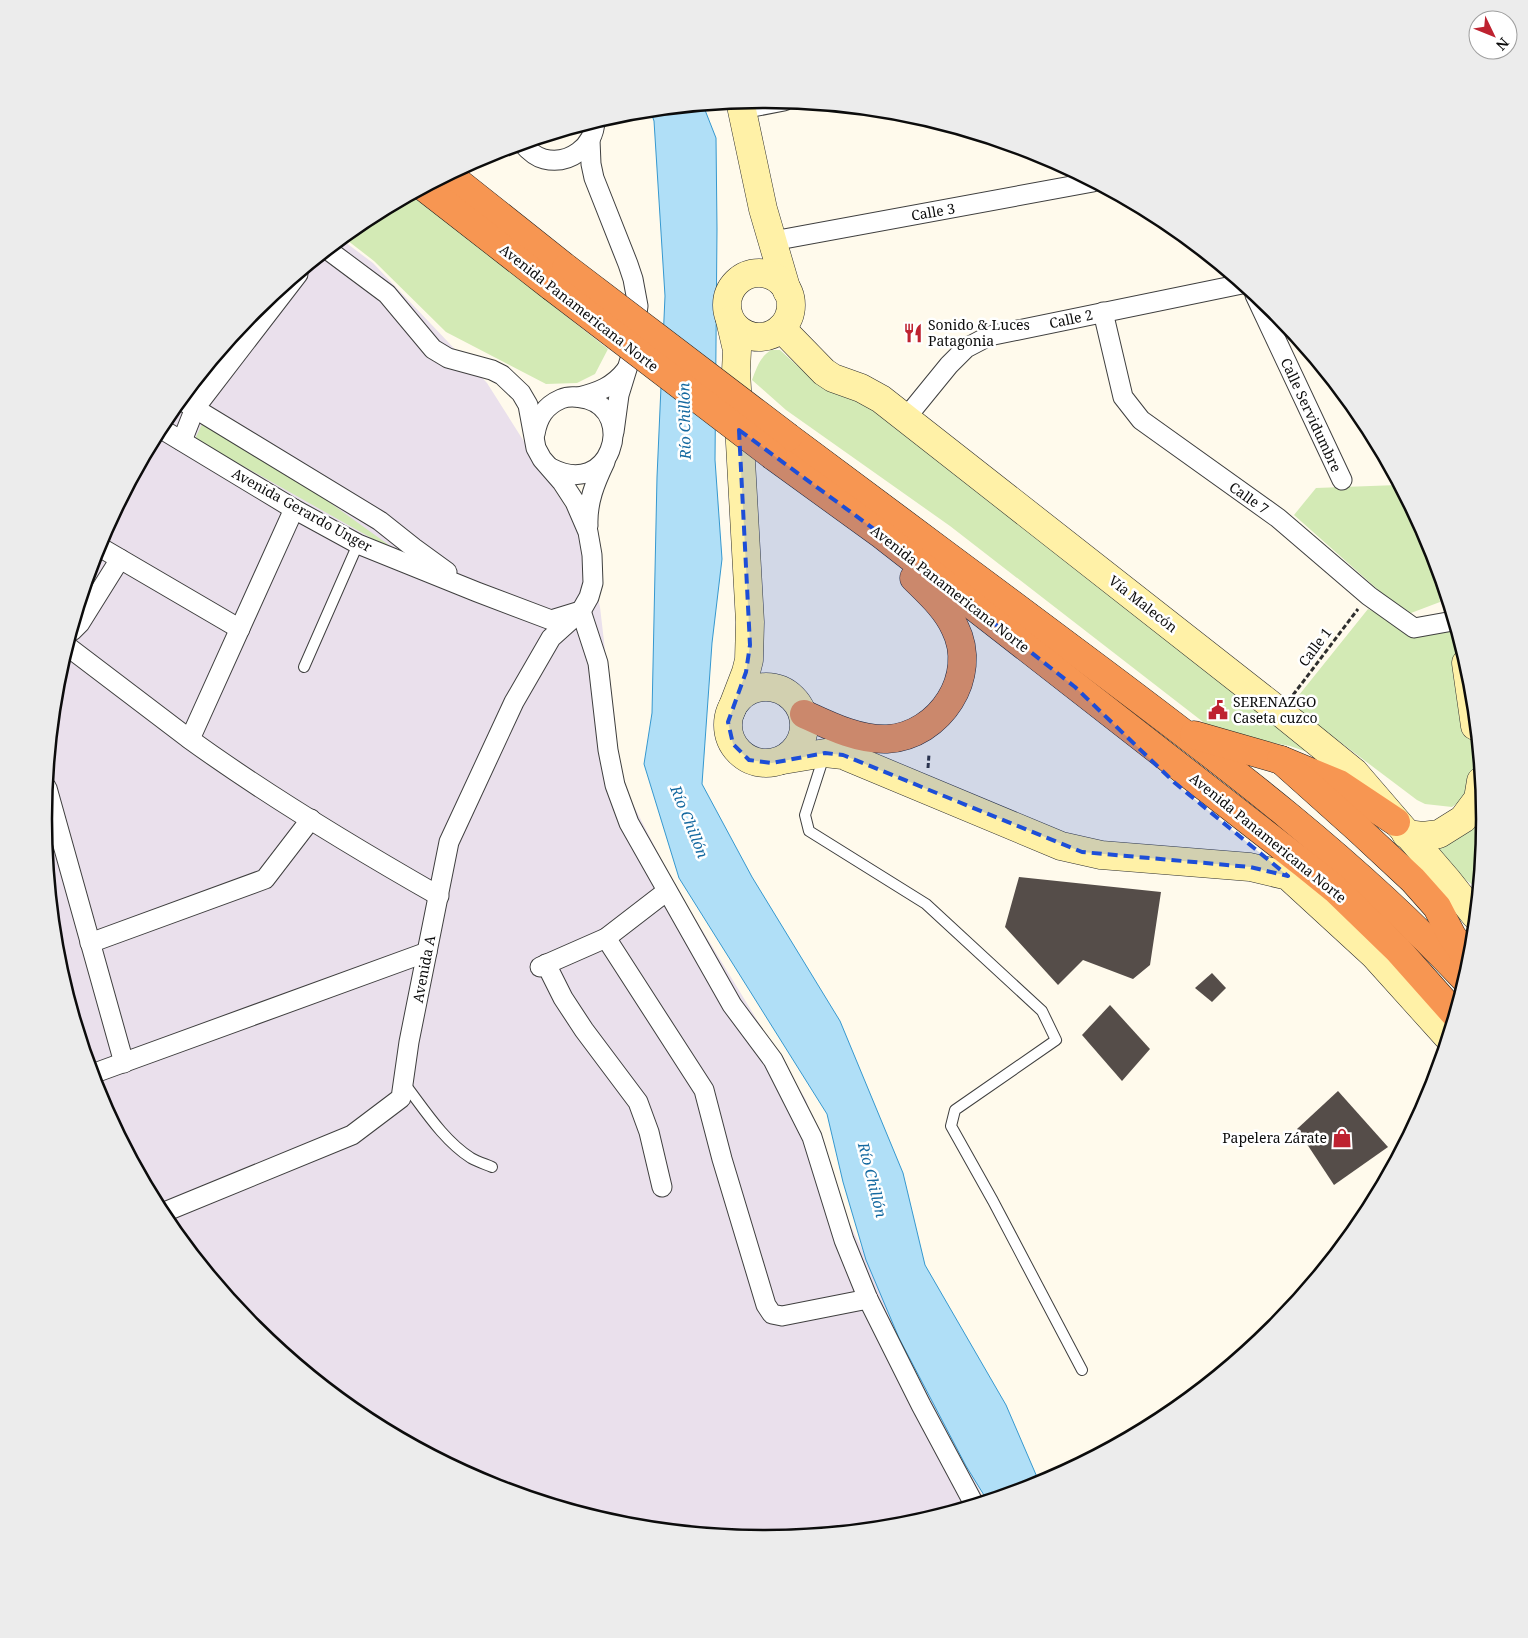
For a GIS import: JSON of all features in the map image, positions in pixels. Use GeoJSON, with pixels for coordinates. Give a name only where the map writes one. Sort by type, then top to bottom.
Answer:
{"type":"FeatureCollection","features":[{"type":"Feature","properties":{"kind":"highway","name":"Avenida Panamericana Norte"},"geometry":{"type":"LineString","coordinates":[[453,179],[559,277]]}},
{"type":"Feature","properties":{"kind":"highway","name":"Avenida Panamericana Norte"},"geometry":{"type":"LineString","coordinates":[[430,191],[559,277],[781,446],[1183,732],[1297,822],[1434,946],[1459,972]]}},
{"type":"Feature","properties":{"kind":"highway","name":"Avenida Panamericana Norte"},"geometry":{"type":"LineString","coordinates":[[781,446],[882,535],[1334,889],[1398,950],[1450,1008]]}},
{"type":"Feature","properties":{"kind":"highway"},"geometry":{"type":"LineString","coordinates":[[804,714],[860,736],[878,739],[896,738],[922,728],[932,721],[950,703],[956,691],[963,666],[963,651],[956,629],[943,608],[896,560],[882,535]]}},
{"type":"Feature","properties":{"kind":"highway"},"geometry":{"type":"LineString","coordinates":[[1076,687],[1116,728],[1181,788],[1288,876]]}},
{"type":"Feature","properties":{"kind":"highway"},"geometry":{"type":"LineString","coordinates":[[1183,732],[1281,760],[1339,784],[1401,828]]}},
{"type":"Feature","properties":{"kind":"highway"},"geometry":{"type":"LineString","coordinates":[[1281,760],[1413,880],[1437,907],[1452,936],[1463,951]]}},
{"type":"Feature","properties":{"kind":"main road"},"geometry":{"type":"LineString","coordinates":[[742,108],[765,221],[761,243],[752,263],[730,291],[727,301],[727,310],[737,350],[736,371],[750,622],[749,660],[728,722],[729,734],[733,744],[740,753],[750,760],[761,763],[772,763],[825,753],[843,755],[1061,846],[1082,852],[1101,856],[1250,867],[1288,876],[1374,955],[1443,1031]]}},
{"type":"Feature","properties":{"kind":"main road"},"geometry":{"type":"LineString","coordinates":[[736,371],[747,354],[787,320],[790,310],[790,300],[763,209]]}},
{"type":"Feature","properties":{"kind":"main road"},"geometry":{"type":"LineString","coordinates":[[736,283],[744,277],[753,274],[764,274],[781,282],[787,291]]}},
{"type":"Feature","properties":{"kind":"main road"},"geometry":{"type":"LineString","coordinates":[[730,320],[744,334],[754,337],[764,337],[777,330]]}},
{"type":"Feature","properties":{"kind":"main road","name":"Vía Malecón"},"geometry":{"type":"LineString","coordinates":[[777,330],[833,378],[881,399],[1354,772],[1469,908]]}},
{"type":"Feature","properties":{"kind":"main road"},"geometry":{"type":"LineString","coordinates":[[750,622],[768,672],[784,691],[796,700],[804,714],[805,725],[801,741],[792,754],[783,760]]}},
{"type":"Feature","properties":{"kind":"main road"},"geometry":{"type":"LineString","coordinates":[[731,711],[744,694],[753,689],[768,687],[784,691]]}},
{"type":"Feature","properties":{"kind":"main road"},"geometry":{"type":"LineString","coordinates":[[1401,828],[1424,836],[1439,834],[1463,819],[1475,800]]}},
{"type":"Feature","properties":{"kind":"street"},"geometry":{"type":"LineString","coordinates":[[557,161],[571,157],[583,150],[595,128]]}},
{"type":"Feature","properties":{"kind":"street"},"geometry":{"type":"LineString","coordinates":[[590,140],[591,164],[594,178],[628,264],[637,299],[635,333],[631,356],[616,409],[612,446],[596,480],[589,503],[588,532],[592,555],[593,583],[590,597],[581,611],[598,663],[608,750],[615,785],[629,823],[667,891],[732,1005],[773,1060],[812,1137],[844,1240],[868,1299],[921,1405],[971,1499]]}},
{"type":"Feature","properties":{"kind":"street"},"geometry":{"type":"LineString","coordinates":[[526,149],[530,153],[543,159],[557,161],[585,177],[603,200]]}},
{"type":"Feature","properties":{"kind":"street","name":"Calle 3"},"geometry":{"type":"LineString","coordinates":[[773,241],[1084,184]]}},
{"type":"Feature","properties":{"kind":"street"},"geometry":{"type":"LineString","coordinates":[[333,254],[387,294],[433,349],[448,358],[492,370],[502,375],[522,393],[528,405],[539,453],[575,502],[588,532]]}},
{"type":"Feature","properties":{"kind":"street","name":"Calle 2"},"geometry":{"type":"LineString","coordinates":[[905,419],[949,365],[966,348],[989,336],[1235,285]]}},
{"type":"Feature","properties":{"kind":"street"},"geometry":{"type":"LineString","coordinates":[[182,442],[188,404],[268,309]]}},
{"type":"Feature","properties":{"kind":"street","name":"Calle 7"},"geometry":{"type":"LineString","coordinates":[[1103,312],[1123,397],[1140,420],[1278,518],[1368,596],[1414,628],[1447,622]]}},
{"type":"Feature","properties":{"kind":"street","name":"Calle Servidumbre"},"geometry":{"type":"LineString","coordinates":[[1265,314],[1342,480]]}},
{"type":"Feature","properties":{"kind":"street"},"geometry":{"type":"LineString","coordinates":[[534,435],[537,423],[543,412],[552,403],[565,398],[578,397],[602,390],[616,382],[626,370]]}},
{"type":"Feature","properties":{"kind":"street"},"geometry":{"type":"LineString","coordinates":[[578,397],[592,400],[602,408],[610,419],[614,432]]}},
{"type":"Feature","properties":{"kind":"street","name":"Avenida Gerardo Unger"},"geometry":{"type":"LineString","coordinates":[[188,404],[380,522],[477,592]]}},
{"type":"Feature","properties":{"kind":"street","name":"Avenida Gerardo Unger"},"geometry":{"type":"LineString","coordinates":[[167,432],[294,509],[358,544],[550,620],[581,611]]}},
{"type":"Feature","properties":{"kind":"street"},"geometry":{"type":"LineString","coordinates":[[551,468],[562,474],[587,474],[598,468],[607,458]]}},
{"type":"Feature","properties":{"kind":"street"},"geometry":{"type":"LineString","coordinates":[[190,739],[294,509]]}},
{"type":"Feature","properties":{"kind":"street"},"geometry":{"type":"LineString","coordinates":[[106,551],[240,629]]}},
{"type":"Feature","properties":{"kind":"street"},"geometry":{"type":"LineString","coordinates":[[81,622],[120,560]]}},
{"type":"Feature","properties":{"kind":"street","name":"Avenida A"},"geometry":{"type":"LineString","coordinates":[[169,1210],[352,1135],[401,1098],[409,1042],[449,842],[514,702],[551,638],[581,611]]}},
{"type":"Feature","properties":{"kind":"street"},"geometry":{"type":"LineString","coordinates":[[73,651],[190,739],[310,819],[438,896]]}},
{"type":"Feature","properties":{"kind":"street"},"geometry":{"type":"LineString","coordinates":[[52,808],[124,1063]]}},
{"type":"Feature","properties":{"kind":"street"},"geometry":{"type":"LineString","coordinates":[[90,943],[265,879],[310,819]]}},
{"type":"Feature","properties":{"kind":"street"},"geometry":{"type":"LineString","coordinates":[[662,1187],[649,1132],[638,1102],[584,1030],[543,965],[606,938],[667,891]]}},
{"type":"Feature","properties":{"kind":"street"},"geometry":{"type":"LineString","coordinates":[[606,938],[704,1090],[722,1159],[766,1305],[772,1314],[782,1316],[868,1299]]}},
{"type":"Feature","properties":{"kind":"street"},"geometry":{"type":"LineString","coordinates":[[99,1071],[427,952]]}},
{"type":"Feature","properties":{"kind":"lane"},"geometry":{"type":"LineString","coordinates":[[304,667],[358,544]]}},
{"type":"Feature","properties":{"kind":"lane"},"geometry":{"type":"LineString","coordinates":[[825,753],[805,816],[809,831],[926,904],[1042,1011],[1056,1040],[955,1110],[951,1126],[993,1201],[1082,1370]]}},
{"type":"Feature","properties":{"kind":"lane"},"geometry":{"type":"LineString","coordinates":[[403,1082],[441,1131],[458,1149],[492,1167]]}},
{"type":"Feature","properties":{"kind":"path","name":"Calle 1"},"geometry":{"type":"LineString","coordinates":[[1280,712],[1368,596]]}},
{"type":"Feature","properties":{"kind":"highlighted area"},"geometry":{"type":"Polygon","coordinates":[[[739,430],[882,535],[1075,687],[1175,783],[1288,876],[1250,867],[1082,852],[843,755],[825,753],[772,763],[749,760],[733,744],[728,722],[746,672],[750,645],[739,430]]]}},
{"type":"Feature","properties":{"kind":"shaded area"},"geometry":{"type":"Polygon","coordinates":[[[347,243],[373,263],[487,383],[582,533],[600,607],[620,779],[674,884],[806,1100],[843,1210],[983,1496],[903,1517],[857,1524],[811,1529],[717,1529],[625,1517],[535,1493],[449,1457],[369,1411],[295,1354],[229,1288],[172,1214],[126,1134],[90,1048],[77,1003],[66,958],[54,866],[52,819],[54,772],[66,680],[77,635],[90,590],[126,504],[172,424],[229,350],[261,316],[295,284],[347,243]]]}},
{"type":"Feature","properties":{"kind":"green space"},"geometry":{"type":"Polygon","coordinates":[[[417,198],[608,349],[595,374],[577,383],[546,384],[446,332],[374,261],[349,242],[369,227],[417,198]]]}},
{"type":"Feature","properties":{"kind":"green space"},"geometry":{"type":"Polygon","coordinates":[[[771,350],[780,350],[803,371],[823,385],[880,406],[1313,754],[1290,746],[1242,737],[1207,725],[950,526],[786,410],[752,380],[761,359],[771,350]]]}},
{"type":"Feature","properties":{"kind":"green space"},"geometry":{"type":"Polygon","coordinates":[[[202,424],[315,492],[407,558],[195,439],[202,424]]]}},
{"type":"Feature","properties":{"kind":"green space"},"geometry":{"type":"Polygon","coordinates":[[[1392,485],[1421,547],[1437,588],[1440,602],[1411,613],[1384,595],[1294,515],[1316,488],[1392,485]]]}},
{"type":"Feature","properties":{"kind":"green space"},"geometry":{"type":"Polygon","coordinates":[[[1368,609],[1413,631],[1448,626],[1462,680],[1474,784],[1459,802],[1452,807],[1425,804],[1417,800],[1291,705],[1368,609]]]}},
{"type":"Feature","properties":{"kind":"green space"},"geometry":{"type":"Polygon","coordinates":[[[1476,820],[1472,884],[1456,873],[1435,851],[1443,839],[1476,820]]]}},
{"type":"Feature","properties":{"kind":"water","name":"Río Chillón"},"geometry":{"type":"Polygon","coordinates":[[[705,110],[716,138],[715,460],[722,559],[712,643],[702,784],[752,877],[840,1021],[903,1173],[925,1265],[1006,1405],[1036,1476],[984,1496],[966,1466],[899,1338],[866,1260],[843,1182],[827,1114],[679,878],[644,764],[652,713],[657,477],[665,296],[652,117],[705,110]]]}},
{"type":"Feature","properties":{"kind":"building"},"geometry":{"type":"Polygon","coordinates":[[[1019,877],[1161,892],[1150,965],[1133,979],[1083,960],[1058,985],[1005,927],[1019,877]]]}},
{"type":"Feature","properties":{"kind":"building"},"geometry":{"type":"Polygon","coordinates":[[[1212,973],[1226,988],[1212,1002],[1195,988],[1212,973]]]}},
{"type":"Feature","properties":{"kind":"building"},"geometry":{"type":"Polygon","coordinates":[[[1110,1005],[1150,1049],[1122,1081],[1082,1035],[1110,1005]]]}},
{"type":"Feature","properties":{"kind":"building","name":"Papelera Zárate"},"geometry":{"type":"Polygon","coordinates":[[[1338,1091],[1388,1147],[1334,1185],[1297,1129],[1338,1091]]]}},
{"type":"Feature","properties":{"kind":"place","name":"Sonido & Luces Patagonia"},"geometry":{"type":"Point","coordinates":[913,333]}},
{"type":"Feature","properties":{"kind":"place","name":"SERENAZGO Caseta cuzco"},"geometry":{"type":"Point","coordinates":[1218,710]}},
{"type":"Feature","properties":{"kind":"place","name":"Papelera Zárate"},"geometry":{"type":"Point","coordinates":[1342,1138]}}]}
